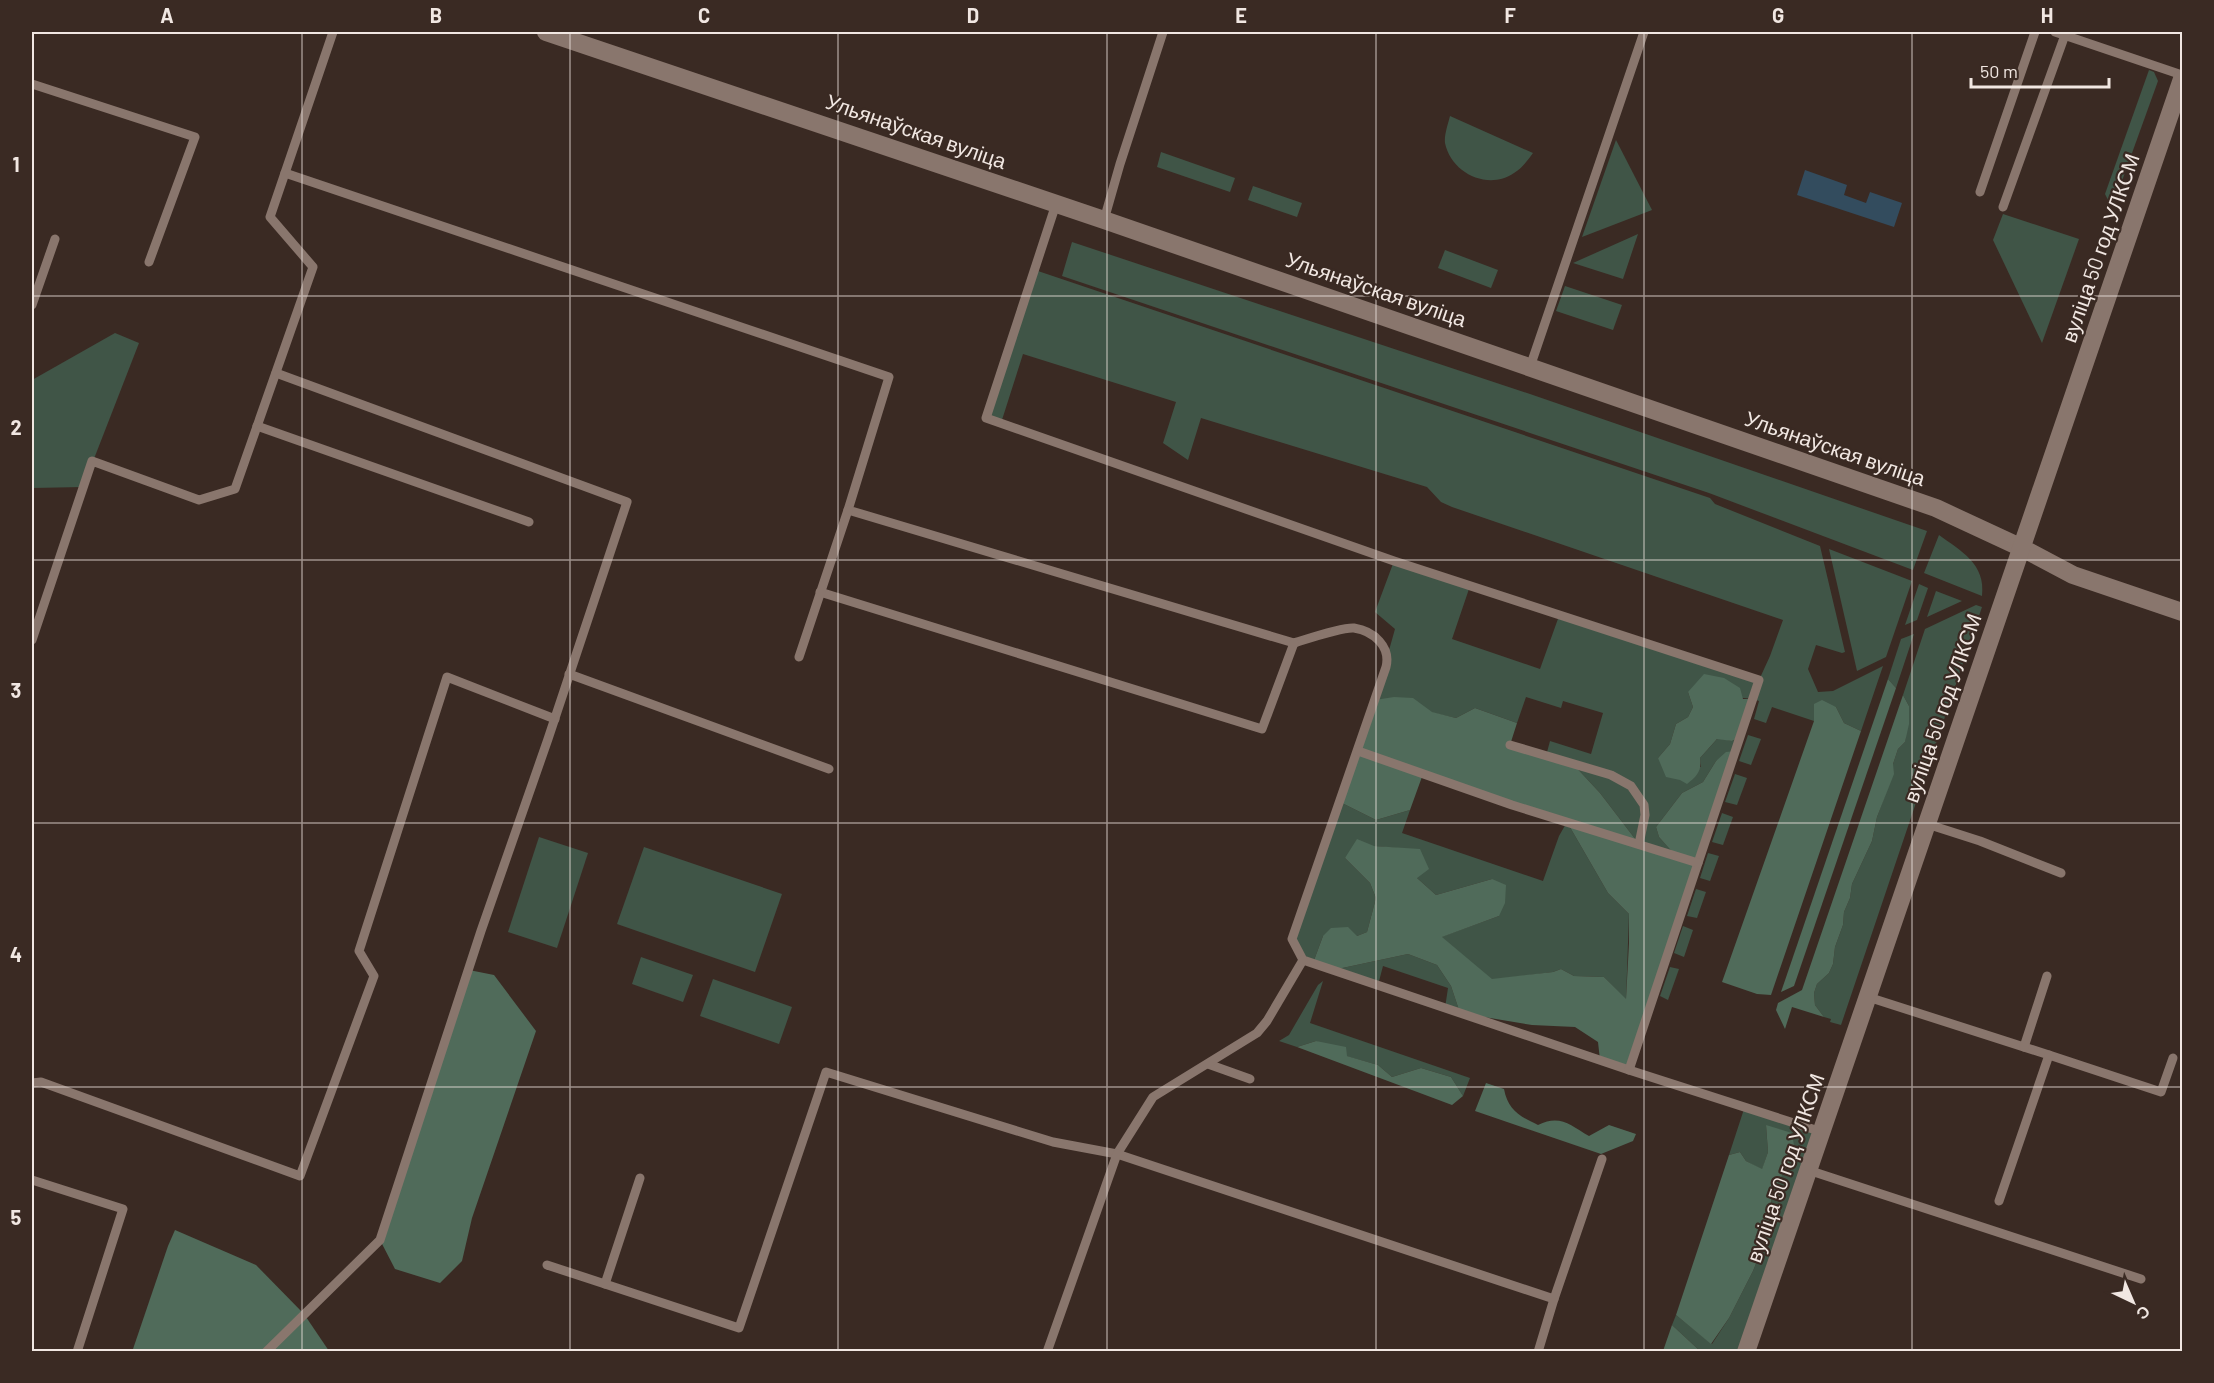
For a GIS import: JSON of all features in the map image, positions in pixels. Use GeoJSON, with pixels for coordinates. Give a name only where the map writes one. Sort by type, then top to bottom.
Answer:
{"type":"FeatureCollection","features":[{"type":"Feature","properties":{"kind":"main road","name":"Ульянаўская вуліца"},"geometry":{"type":"LineString","coordinates":[[546,32],[1104,220],[1936,508],[2022,548],[2073,575],[2182,612]]}},
{"type":"Feature","properties":{"kind":"main road","name":"вуліца 50 год УЛКСМ"},"geometry":{"type":"LineString","coordinates":[[1746,1352],[2182,77]]}},
{"type":"Feature","properties":{"kind":"lane"},"geometry":{"type":"LineString","coordinates":[[32,640],[92,462],[199,500],[235,489],[313,267],[270,217],[333,32]]}},
{"type":"Feature","properties":{"kind":"lane"},"geometry":{"type":"LineString","coordinates":[[1104,220],[1163,32]]}},
{"type":"Feature","properties":{"kind":"lane"},"geometry":{"type":"LineString","coordinates":[[1530,367],[1644,32]]}},
{"type":"Feature","properties":{"kind":"lane"},"geometry":{"type":"LineString","coordinates":[[1980,192],[2035,32]]}},
{"type":"Feature","properties":{"kind":"lane"},"geometry":{"type":"LineString","coordinates":[[2055,32],[2182,77]]}},
{"type":"Feature","properties":{"kind":"lane"},"geometry":{"type":"LineString","coordinates":[[2003,207],[2065,35]]}},
{"type":"Feature","properties":{"kind":"lane"},"geometry":{"type":"LineString","coordinates":[[32,84],[195,137],[149,262]]}},
{"type":"Feature","properties":{"kind":"lane"},"geometry":{"type":"LineString","coordinates":[[285,173],[889,377],[799,657]]}},
{"type":"Feature","properties":{"kind":"lane"},"geometry":{"type":"LineString","coordinates":[[1056,204],[986,418],[1394,561],[1759,680],[1629,1070]]}},
{"type":"Feature","properties":{"kind":"lane"},"geometry":{"type":"LineString","coordinates":[[32,305],[55,239]]}},
{"type":"Feature","properties":{"kind":"lane"},"geometry":{"type":"LineString","coordinates":[[266,1352],[380,1240],[481,931],[627,502],[276,373]]}},
{"type":"Feature","properties":{"kind":"lane"},"geometry":{"type":"LineString","coordinates":[[257,426],[529,522]]}},
{"type":"Feature","properties":{"kind":"lane"},"geometry":{"type":"LineString","coordinates":[[848,510],[1294,643],[1354,628],[1378,639],[1388,656],[1387,662],[1292,939],[1303,960],[1629,1070],[1822,1132]]}},
{"type":"Feature","properties":{"kind":"lane"},"geometry":{"type":"LineString","coordinates":[[820,592],[1262,729],[1294,643]]}},
{"type":"Feature","properties":{"kind":"lane"},"geometry":{"type":"LineString","coordinates":[[569,674],[829,769]]}},
{"type":"Feature","properties":{"kind":"lane"},"geometry":{"type":"LineString","coordinates":[[32,1083],[41,1082],[300,1176],[374,976],[359,951],[447,678],[555,719]]}},
{"type":"Feature","properties":{"kind":"lane"},"geometry":{"type":"LineString","coordinates":[[1510,745],[1611,775],[1631,786],[1644,805],[1645,815],[1639,844]]}},
{"type":"Feature","properties":{"kind":"lane"},"geometry":{"type":"LineString","coordinates":[[1358,751],[1518,807],[1698,863]]}},
{"type":"Feature","properties":{"kind":"lane"},"geometry":{"type":"LineString","coordinates":[[1927,824],[2061,873]]}},
{"type":"Feature","properties":{"kind":"lane"},"geometry":{"type":"LineString","coordinates":[[1047,1352],[1117,1154],[1153,1097],[1257,1033],[1267,1021],[1303,960]]}},
{"type":"Feature","properties":{"kind":"lane"},"geometry":{"type":"LineString","coordinates":[[2024,1047],[2047,976]]}},
{"type":"Feature","properties":{"kind":"lane"},"geometry":{"type":"LineString","coordinates":[[1868,997],[2162,1092],[2173,1058]]}},
{"type":"Feature","properties":{"kind":"lane"},"geometry":{"type":"LineString","coordinates":[[1999,1201],[2049,1055]]}},
{"type":"Feature","properties":{"kind":"lane"},"geometry":{"type":"LineString","coordinates":[[1208,1064],[1250,1079]]}},
{"type":"Feature","properties":{"kind":"lane"},"geometry":{"type":"LineString","coordinates":[[547,1265],[739,1328],[826,1072],[1053,1142],[1117,1154],[1554,1299]]}},
{"type":"Feature","properties":{"kind":"lane"},"geometry":{"type":"LineString","coordinates":[[1538,1352],[1602,1159]]}},
{"type":"Feature","properties":{"kind":"lane"},"geometry":{"type":"LineString","coordinates":[[1808,1170],[2141,1279]]}},
{"type":"Feature","properties":{"kind":"lane"},"geometry":{"type":"LineString","coordinates":[[605,1284],[640,1178]]}},
{"type":"Feature","properties":{"kind":"lane"},"geometry":{"type":"LineString","coordinates":[[32,1180],[123,1209],[77,1352]]}},
{"type":"Feature","properties":{"kind":"green space"},"geometry":{"type":"Polygon","coordinates":[[[2149,70],[2154,72],[2158,81],[2114,203],[2108,200],[2105,194],[2149,70]]]}},
{"type":"Feature","properties":{"kind":"green space"},"geometry":{"type":"Polygon","coordinates":[[[1450,116],[1533,153],[1520,169],[1504,178],[1493,180],[1472,176],[1455,163],[1449,154],[1445,140],[1450,116]]]}},
{"type":"Feature","properties":{"kind":"green space"},"geometry":{"type":"Polygon","coordinates":[[[1616,140],[1652,210],[1582,237],[1616,140]]]}},
{"type":"Feature","properties":{"kind":"green space"},"geometry":{"type":"Polygon","coordinates":[[[1161,152],[1235,178],[1230,192],[1157,167],[1161,152]]]}},
{"type":"Feature","properties":{"kind":"green space"},"geometry":{"type":"Polygon","coordinates":[[[1253,186],[1302,203],[1297,217],[1248,200],[1253,186]]]}},
{"type":"Feature","properties":{"kind":"green space"},"geometry":{"type":"Polygon","coordinates":[[[2003,214],[2079,239],[2042,343],[1993,240],[2003,214]]]}},
{"type":"Feature","properties":{"kind":"green space"},"geometry":{"type":"Polygon","coordinates":[[[1638,234],[1623,279],[1573,263],[1638,234]]]}},
{"type":"Feature","properties":{"kind":"green space"},"geometry":{"type":"Polygon","coordinates":[[[1072,242],[1530,394],[1927,531],[1913,570],[1709,493],[1062,276],[1072,242]]]}},
{"type":"Feature","properties":{"kind":"green space"},"geometry":{"type":"Polygon","coordinates":[[[1445,250],[1498,270],[1491,288],[1438,268],[1445,250]]]}},
{"type":"Feature","properties":{"kind":"green space"},"geometry":{"type":"Polygon","coordinates":[[[1035,270],[1710,498],[1715,504],[1820,546],[1845,652],[1816,645],[1808,669],[1818,692],[1833,691],[1883,666],[1861,731],[1844,723],[1836,707],[1815,704],[1814,721],[1772,707],[1766,723],[1754,719],[1759,701],[1688,692],[1693,707],[1688,717],[1676,724],[1670,744],[1658,758],[1701,767],[1700,758],[1718,738],[1732,741],[1740,737],[1736,751],[1716,761],[1703,782],[1682,793],[1656,827],[1659,837],[1676,856],[1639,844],[1600,793],[1573,764],[1546,756],[1550,741],[1591,754],[1603,713],[1563,701],[1561,708],[1526,697],[1517,723],[1475,708],[1456,718],[1375,700],[1395,629],[1375,612],[1394,561],[1470,586],[1452,639],[1540,669],[1559,616],[1759,680],[1783,620],[1452,507],[1441,502],[1427,487],[1201,418],[1188,460],[1163,443],[1176,402],[1023,354],[1001,423],[986,418],[1035,270]]]}},
{"type":"Feature","properties":{"kind":"green space"},"geometry":{"type":"Polygon","coordinates":[[[1565,286],[1622,305],[1613,330],[1556,311],[1565,286]]]}},
{"type":"Feature","properties":{"kind":"green space"},"geometry":{"type":"Polygon","coordinates":[[[115,333],[139,343],[83,487],[32,488],[32,380],[115,333]]]}},
{"type":"Feature","properties":{"kind":"green space"},"geometry":{"type":"Polygon","coordinates":[[[1939,535],[1963,553],[1976,567],[1980,575],[1982,596],[1924,573],[1939,535]]]}},
{"type":"Feature","properties":{"kind":"green space"},"geometry":{"type":"Polygon","coordinates":[[[1829,549],[1912,581],[1886,657],[1857,671],[1829,549]]]}},
{"type":"Feature","properties":{"kind":"green space"},"geometry":{"type":"Polygon","coordinates":[[[1919,584],[1928,588],[1917,620],[1905,625],[1919,584]]]}},
{"type":"Feature","properties":{"kind":"green space"},"geometry":{"type":"Polygon","coordinates":[[[1936,591],[1962,601],[1927,617],[1936,591]]]}},
{"type":"Feature","properties":{"kind":"green space"},"geometry":{"type":"Polygon","coordinates":[[[1976,605],[1982,607],[1841,1025],[1830,1022],[1831,1019],[1824,1017],[1815,1005],[1814,993],[1817,984],[1829,973],[1833,964],[1835,947],[1843,925],[1844,912],[1850,898],[1852,884],[1872,841],[1877,817],[1893,774],[1893,764],[1898,749],[1905,742],[1909,706],[1903,695],[1925,629],[1976,605]]]}},
{"type":"Feature","properties":{"kind":"green space"},"geometry":{"type":"Polygon","coordinates":[[[1914,634],[1896,688],[1888,679],[1901,639],[1914,634]]]}},
{"type":"Feature","properties":{"kind":"green space"},"geometry":{"type":"Polygon","coordinates":[[[1704,674],[1724,678],[1740,688],[1743,699],[1753,699],[1740,737],[1732,741],[1717,739],[1700,758],[1698,773],[1687,784],[1666,777],[1658,758],[1670,744],[1676,724],[1688,717],[1693,707],[1688,692],[1704,674]]]}},
{"type":"Feature","properties":{"kind":"green space"},"geometry":{"type":"Polygon","coordinates":[[[1888,679],[1896,688],[1794,986],[1781,992],[1888,679]]]}},
{"type":"Feature","properties":{"kind":"green space"},"geometry":{"type":"Polygon","coordinates":[[[1903,695],[1909,706],[1909,724],[1905,742],[1898,749],[1893,764],[1894,774],[1877,817],[1872,841],[1852,884],[1850,898],[1844,912],[1843,925],[1835,947],[1833,964],[1829,973],[1817,984],[1814,993],[1815,1005],[1824,1017],[1792,1007],[1785,1029],[1776,1010],[1778,1003],[1802,990],[1903,695]]]}},
{"type":"Feature","properties":{"kind":"green space"},"geometry":{"type":"Polygon","coordinates":[[[1394,697],[1413,698],[1432,712],[1456,718],[1475,708],[1517,723],[1510,745],[1573,764],[1600,793],[1639,844],[1675,855],[1659,837],[1656,827],[1682,793],[1703,782],[1716,761],[1726,752],[1736,751],[1629,1070],[1600,1060],[1598,1042],[1575,1027],[1532,1025],[1460,1013],[1451,986],[1437,965],[1408,954],[1333,970],[1313,963],[1323,936],[1331,928],[1348,927],[1357,936],[1367,932],[1376,898],[1370,883],[1345,858],[1357,839],[1374,846],[1420,849],[1429,869],[1417,878],[1436,895],[1492,879],[1506,885],[1505,903],[1499,916],[1442,937],[1492,979],[1553,972],[1561,969],[1574,976],[1604,977],[1626,999],[1629,914],[1608,893],[1567,822],[1423,774],[1410,810],[1376,820],[1340,802],[1375,700],[1394,697]]]}},
{"type":"Feature","properties":{"kind":"green space"},"geometry":{"type":"Polygon","coordinates":[[[1822,700],[1836,707],[1844,723],[1861,731],[1771,995],[1757,994],[1722,982],[1814,721],[1814,704],[1822,700]]]}},
{"type":"Feature","properties":{"kind":"green space"},"geometry":{"type":"Polygon","coordinates":[[[1748,735],[1761,739],[1751,765],[1739,761],[1748,735]]]}},
{"type":"Feature","properties":{"kind":"green space"},"geometry":{"type":"Polygon","coordinates":[[[1735,774],[1747,778],[1737,805],[1725,802],[1735,774]]]}},
{"type":"Feature","properties":{"kind":"green space"},"geometry":{"type":"Polygon","coordinates":[[[1340,802],[1376,820],[1410,810],[1402,833],[1543,881],[1559,836],[1567,822],[1608,893],[1629,914],[1626,1000],[1604,977],[1574,976],[1561,969],[1492,980],[1441,937],[1499,916],[1492,879],[1436,895],[1417,878],[1397,848],[1374,846],[1345,858],[1370,883],[1376,898],[1367,932],[1357,936],[1323,936],[1313,963],[1303,960],[1292,939],[1340,802]]]}},
{"type":"Feature","properties":{"kind":"green space"},"geometry":{"type":"Polygon","coordinates":[[[1722,813],[1733,817],[1723,845],[1712,842],[1722,813]]]}},
{"type":"Feature","properties":{"kind":"green space"},"geometry":{"type":"Polygon","coordinates":[[[539,837],[588,853],[557,948],[508,932],[539,837]]]}},
{"type":"Feature","properties":{"kind":"green space"},"geometry":{"type":"Polygon","coordinates":[[[644,847],[782,894],[755,972],[617,924],[644,847]]]}},
{"type":"Feature","properties":{"kind":"green space"},"geometry":{"type":"Polygon","coordinates":[[[1708,853],[1719,856],[1710,881],[1700,878],[1708,853]]]}},
{"type":"Feature","properties":{"kind":"green space"},"geometry":{"type":"Polygon","coordinates":[[[1696,889],[1706,892],[1697,918],[1687,916],[1696,889]]]}},
{"type":"Feature","properties":{"kind":"green space"},"geometry":{"type":"Polygon","coordinates":[[[1683,926],[1693,930],[1684,957],[1674,953],[1683,926]]]}},
{"type":"Feature","properties":{"kind":"green space"},"geometry":{"type":"Polygon","coordinates":[[[1408,954],[1437,965],[1451,986],[1460,1013],[1445,1008],[1448,988],[1383,966],[1378,985],[1333,970],[1408,954]]]}},
{"type":"Feature","properties":{"kind":"green space"},"geometry":{"type":"Polygon","coordinates":[[[641,957],[693,975],[683,1002],[632,984],[641,957]]]}},
{"type":"Feature","properties":{"kind":"green space"},"geometry":{"type":"Polygon","coordinates":[[[1670,967],[1679,969],[1668,1000],[1660,996],[1670,967]]]}},
{"type":"Feature","properties":{"kind":"green space"},"geometry":{"type":"Polygon","coordinates":[[[469,970],[494,975],[536,1031],[472,1218],[462,1261],[440,1283],[395,1269],[380,1240],[469,970]]]}},
{"type":"Feature","properties":{"kind":"green space"},"geometry":{"type":"Polygon","coordinates":[[[713,979],[792,1007],[779,1044],[700,1016],[713,979]]]}},
{"type":"Feature","properties":{"kind":"green space"},"geometry":{"type":"Polygon","coordinates":[[[1323,981],[1310,1023],[1470,1078],[1463,1096],[1451,1077],[1421,1068],[1392,1077],[1378,1065],[1346,1056],[1316,1041],[1297,1047],[1279,1041],[1289,1035],[1318,985],[1323,981]]]}},
{"type":"Feature","properties":{"kind":"green space"},"geometry":{"type":"Polygon","coordinates":[[[1316,1041],[1346,1047],[1347,1056],[1378,1065],[1392,1077],[1421,1068],[1451,1077],[1463,1096],[1452,1105],[1297,1047],[1316,1041]]]}},
{"type":"Feature","properties":{"kind":"green space"},"geometry":{"type":"Polygon","coordinates":[[[1486,1083],[1504,1089],[1508,1102],[1515,1112],[1538,1125],[1553,1121],[1565,1122],[1589,1136],[1609,1125],[1636,1134],[1633,1141],[1601,1154],[1475,1111],[1486,1083]]]}},
{"type":"Feature","properties":{"kind":"green space"},"geometry":{"type":"Polygon","coordinates":[[[1745,1106],[1822,1132],[1746,1351],[1700,1351],[1672,1325],[1676,1315],[1712,1344],[1729,1318],[1753,1271],[1768,1234],[1772,1194],[1795,1151],[1766,1125],[1768,1152],[1762,1170],[1746,1161],[1740,1152],[1729,1155],[1745,1106]]]}},
{"type":"Feature","properties":{"kind":"green space"},"geometry":{"type":"Polygon","coordinates":[[[1766,1125],[1792,1133],[1795,1152],[1772,1194],[1768,1234],[1753,1271],[1729,1318],[1711,1344],[1676,1315],[1729,1155],[1740,1152],[1746,1161],[1762,1169],[1768,1152],[1766,1125]]]}},
{"type":"Feature","properties":{"kind":"green space"},"geometry":{"type":"Polygon","coordinates":[[[175,1230],[256,1265],[304,1314],[329,1351],[132,1352],[175,1230]]]}},
{"type":"Feature","properties":{"kind":"green space"},"geometry":{"type":"Polygon","coordinates":[[[1672,1325],[1700,1351],[1663,1351],[1672,1325]]]}},
{"type":"Feature","properties":{"kind":"water"},"geometry":{"type":"Polygon","coordinates":[[[1805,170],[1847,185],[1844,195],[1866,203],[1870,192],[1902,203],[1894,227],[1797,195],[1805,170]]]}}]}
